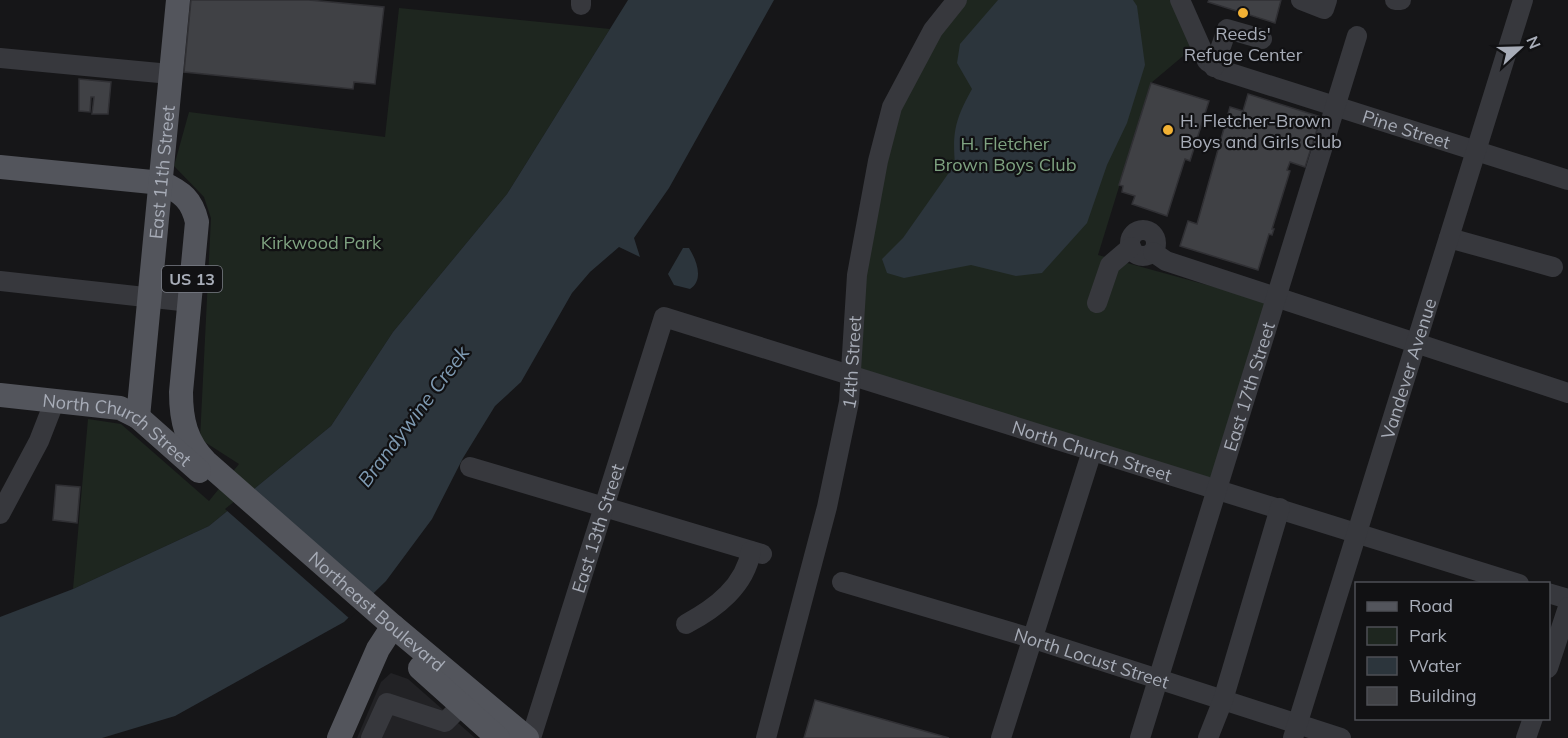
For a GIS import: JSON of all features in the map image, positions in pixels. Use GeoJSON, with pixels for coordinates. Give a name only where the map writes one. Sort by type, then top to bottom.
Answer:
{"type":"FeatureCollection","features":[{"type":"Feature","properties":{"kind":"main road","name":"East 11th Street"},"geometry":{"type":"LineString","coordinates":[[138,417],[178,0]]}},
{"type":"Feature","properties":{"kind":"main road","name":"US 13"},"geometry":{"type":"LineString","coordinates":[[0,167],[162,183],[184,195],[191,204],[197,222],[181,409],[190,443],[225,486]]}},
{"type":"Feature","properties":{"kind":"main road","name":"North Church Street"},"geometry":{"type":"LineString","coordinates":[[0,395],[120,408],[138,417],[225,486]]}},
{"type":"Feature","properties":{"kind":"main road","name":"Northeast Boulevard"},"geometry":{"type":"LineString","coordinates":[[225,486],[389,632],[529,738]]}},
{"type":"Feature","properties":{"kind":"main road","name":"Northeast Boulevard"},"geometry":{"type":"LineString","coordinates":[[389,632],[453,713],[498,738]]}},
{"type":"Feature","properties":{"kind":"main road"},"geometry":{"type":"LineString","coordinates":[[339,738],[389,632]]}},
{"type":"Feature","properties":{"kind":"street","name":"14th Street"},"geometry":{"type":"LineString","coordinates":[[766,738],[827,507],[849,402],[857,275],[878,161],[892,107],[933,30],[957,0]]}},
{"type":"Feature","properties":{"kind":"street"},"geometry":{"type":"LineString","coordinates":[[1180,0],[1207,60],[1214,67],[1227,29],[1262,39]]}},
{"type":"Feature","properties":{"kind":"street"},"geometry":{"type":"LineString","coordinates":[[1301,0],[1324,9],[1327,0]]}},
{"type":"Feature","properties":{"kind":"street"},"geometry":{"type":"LineString","coordinates":[[1395,0],[1401,0]]}},
{"type":"Feature","properties":{"kind":"street","name":"Vandever Avenue"},"geometry":{"type":"LineString","coordinates":[[1296,731],[1523,0]]}},
{"type":"Feature","properties":{"kind":"street","name":"East 17th Street"},"geometry":{"type":"LineString","coordinates":[[1140,738],[1357,36]]}},
{"type":"Feature","properties":{"kind":"street"},"geometry":{"type":"LineString","coordinates":[[0,58],[170,74]]}},
{"type":"Feature","properties":{"kind":"street","name":"Pine Street"},"geometry":{"type":"LineString","coordinates":[[1214,67],[1335,108],[1568,180]]}},
{"type":"Feature","properties":{"kind":"street"},"geometry":{"type":"LineString","coordinates":[[1449,238],[1553,267]]}},
{"type":"Feature","properties":{"kind":"street"},"geometry":{"type":"LineString","coordinates":[[1097,303],[1110,265],[1131,247],[1141,256],[1153,252],[1166,261],[1277,299],[1418,342],[1568,393]]}},
{"type":"Feature","properties":{"kind":"street"},"geometry":{"type":"LineString","coordinates":[[0,281],[190,302]]}},
{"type":"Feature","properties":{"kind":"street","name":"North Church Street"},"geometry":{"type":"LineString","coordinates":[[664,317],[1513,582]]}},
{"type":"Feature","properties":{"kind":"street","name":"East 13th Street"},"geometry":{"type":"LineString","coordinates":[[529,738],[664,317]]}},
{"type":"Feature","properties":{"kind":"street"},"geometry":{"type":"LineString","coordinates":[[0,514],[39,441],[55,400]]}},
{"type":"Feature","properties":{"kind":"street"},"geometry":{"type":"LineString","coordinates":[[1001,738],[1092,451]]}},
{"type":"Feature","properties":{"kind":"street"},"geometry":{"type":"LineString","coordinates":[[470,467],[756,553],[748,569],[715,608],[686,624]]}},
{"type":"Feature","properties":{"kind":"street"},"geometry":{"type":"LineString","coordinates":[[1208,738],[1223,700],[1280,508]]}},
{"type":"Feature","properties":{"kind":"street","name":"North Locust Street"},"geometry":{"type":"LineString","coordinates":[[842,582],[1031,638],[1223,700],[1296,731],[1341,738]]}},
{"type":"Feature","properties":{"kind":"street"},"geometry":{"type":"LineString","coordinates":[[1550,594],[1568,599]]}},
{"type":"Feature","properties":{"kind":"street"},"geometry":{"type":"LineString","coordinates":[[1550,662],[1568,607]]}},
{"type":"Feature","properties":{"kind":"street"},"geometry":{"type":"LineString","coordinates":[[371,738],[387,703],[453,713],[434,738]]}},
{"type":"Feature","properties":{"kind":"street"},"geometry":{"type":"LineString","coordinates":[[1526,738],[1532,720]]}},
{"type":"Feature","properties":{"kind":"shaded area"},"geometry":{"type":"Polygon","coordinates":[[[391,673],[408,679],[475,738],[357,738],[381,682],[391,673]]]}},
{"type":"Feature","properties":{"kind":"green space","name":"H. Fletcher Brown Boys Club"},"geometry":{"type":"Polygon","coordinates":[[[961,0],[1174,0],[1195,46],[1151,83],[1098,255],[1269,302],[1213,481],[859,370],[869,237],[891,112],[961,0]]]}},
{"type":"Feature","properties":{"kind":"green space","name":"Kirkwood Park"},"geometry":{"type":"Polygon","coordinates":[[[399,8],[610,29],[507,194],[393,332],[331,426],[209,526],[73,589],[88,419],[121,424],[209,501],[239,464],[200,439],[211,218],[204,197],[174,166],[189,112],[385,137],[399,8]]]}},
{"type":"Feature","properties":{"kind":"water","name":"Brandywine Creek"},"geometry":{"type":"Polygon","coordinates":[[[628,0],[774,0],[669,188],[634,238],[640,257],[619,247],[590,272],[572,293],[521,382],[495,406],[463,458],[432,519],[386,581],[344,622],[175,716],[102,738],[0,738],[0,617],[73,589],[209,526],[331,426],[393,332],[507,194],[628,0]]]}},
{"type":"Feature","properties":{"kind":"water"},"geometry":{"type":"Polygon","coordinates":[[[998,0],[1133,0],[1137,6],[1145,65],[1127,123],[1107,165],[1087,223],[1042,273],[1016,276],[971,265],[904,278],[887,273],[882,259],[903,238],[955,164],[956,125],[972,89],[957,63],[960,44],[998,0]]]}},
{"type":"Feature","properties":{"kind":"water"},"geometry":{"type":"Polygon","coordinates":[[[683,248],[689,248],[698,270],[697,281],[690,289],[674,285],[668,274],[683,248]]]}},
{"type":"Feature","properties":{"kind":"pier"},"geometry":{"type":"Polygon","coordinates":[[[251,488],[372,595],[350,619],[225,509],[251,488]]]}},
{"type":"Feature","properties":{"kind":"building"},"geometry":{"type":"Polygon","coordinates":[[[191,0],[309,0],[384,7],[375,84],[354,82],[353,89],[184,72],[191,0]]]}},
{"type":"Feature","properties":{"kind":"building"},"geometry":{"type":"Polygon","coordinates":[[[1209,0],[1281,0],[1275,23],[1208,2],[1209,0]]]}},
{"type":"Feature","properties":{"kind":"building"},"geometry":{"type":"Polygon","coordinates":[[[79,79],[111,82],[108,114],[92,114],[94,97],[91,97],[90,112],[79,111],[79,79]]]}},
{"type":"Feature","properties":{"kind":"building","name":"H. Fletcher-Brown Boys and Girls Club"},"geometry":{"type":"Polygon","coordinates":[[[1151,83],[1209,101],[1190,161],[1185,159],[1167,216],[1132,204],[1135,196],[1122,192],[1123,186],[1119,185],[1151,83]]]}},
{"type":"Feature","properties":{"kind":"building"},"geometry":{"type":"Polygon","coordinates":[[[1248,94],[1321,117],[1305,167],[1290,162],[1287,170],[1290,171],[1272,229],[1274,229],[1272,235],[1269,234],[1258,270],[1180,246],[1188,221],[1197,224],[1230,107],[1243,111],[1248,94]]]}},
{"type":"Feature","properties":{"kind":"building"},"geometry":{"type":"Polygon","coordinates":[[[56,485],[80,487],[77,523],[53,520],[56,485]]]}},
{"type":"Feature","properties":{"kind":"building"},"geometry":{"type":"Polygon","coordinates":[[[815,700],[949,738],[804,738],[815,700]]]}},
{"type":"Feature","properties":{"kind":"place","name":"Reeds' Refuge Center"},"geometry":{"type":"Point","coordinates":[1243,13]}},
{"type":"Feature","properties":{"kind":"place","name":"H. Fletcher-Brown Boys and Girls Club"},"geometry":{"type":"Point","coordinates":[1168,130]}}]}
